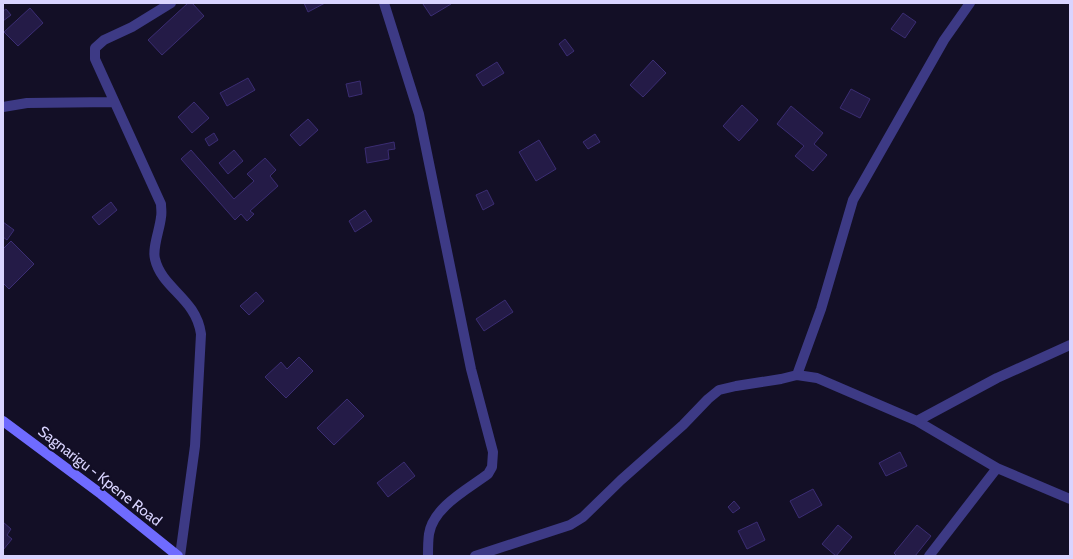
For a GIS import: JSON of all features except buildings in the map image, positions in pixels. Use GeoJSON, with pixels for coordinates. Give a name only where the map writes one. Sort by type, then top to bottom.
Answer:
{"type":"FeatureCollection","features":[{"type":"Feature","properties":{"kind":"street"},"geometry":{"type":"LineString","coordinates":[[171,3],[132,27],[104,40],[95,48],[95,60],[161,204],[161,217],[154,257],[158,271],[194,311],[199,323],[201,334],[195,446],[179,556]]}},
{"type":"Feature","properties":{"kind":"street"},"geometry":{"type":"LineString","coordinates":[[384,3],[419,114],[471,369],[493,452],[492,467],[488,474],[442,508],[434,520],[429,533],[428,556]]}},
{"type":"Feature","properties":{"kind":"street"},"geometry":{"type":"LineString","coordinates":[[797,375],[822,309],[853,200],[944,40],[970,3]]}},
{"type":"Feature","properties":{"kind":"street"},"geometry":{"type":"LineString","coordinates":[[3,107],[27,103],[114,102]]}},
{"type":"Feature","properties":{"kind":"street"},"geometry":{"type":"LineString","coordinates":[[917,421],[997,378],[1070,345]]}},
{"type":"Feature","properties":{"kind":"street"},"geometry":{"type":"LineString","coordinates":[[475,556],[570,525],[583,516],[603,496],[683,425],[708,399],[719,390],[797,375],[817,378],[917,421],[997,468],[1070,499]]}},
{"type":"Feature","properties":{"kind":"street","name":"Sagnarigu - Kpene Road"},"geometry":{"type":"LineString","coordinates":[[3,421],[101,494],[179,556]]}},
{"type":"Feature","properties":{"kind":"street"},"geometry":{"type":"LineString","coordinates":[[929,556],[997,468]]}}]}
